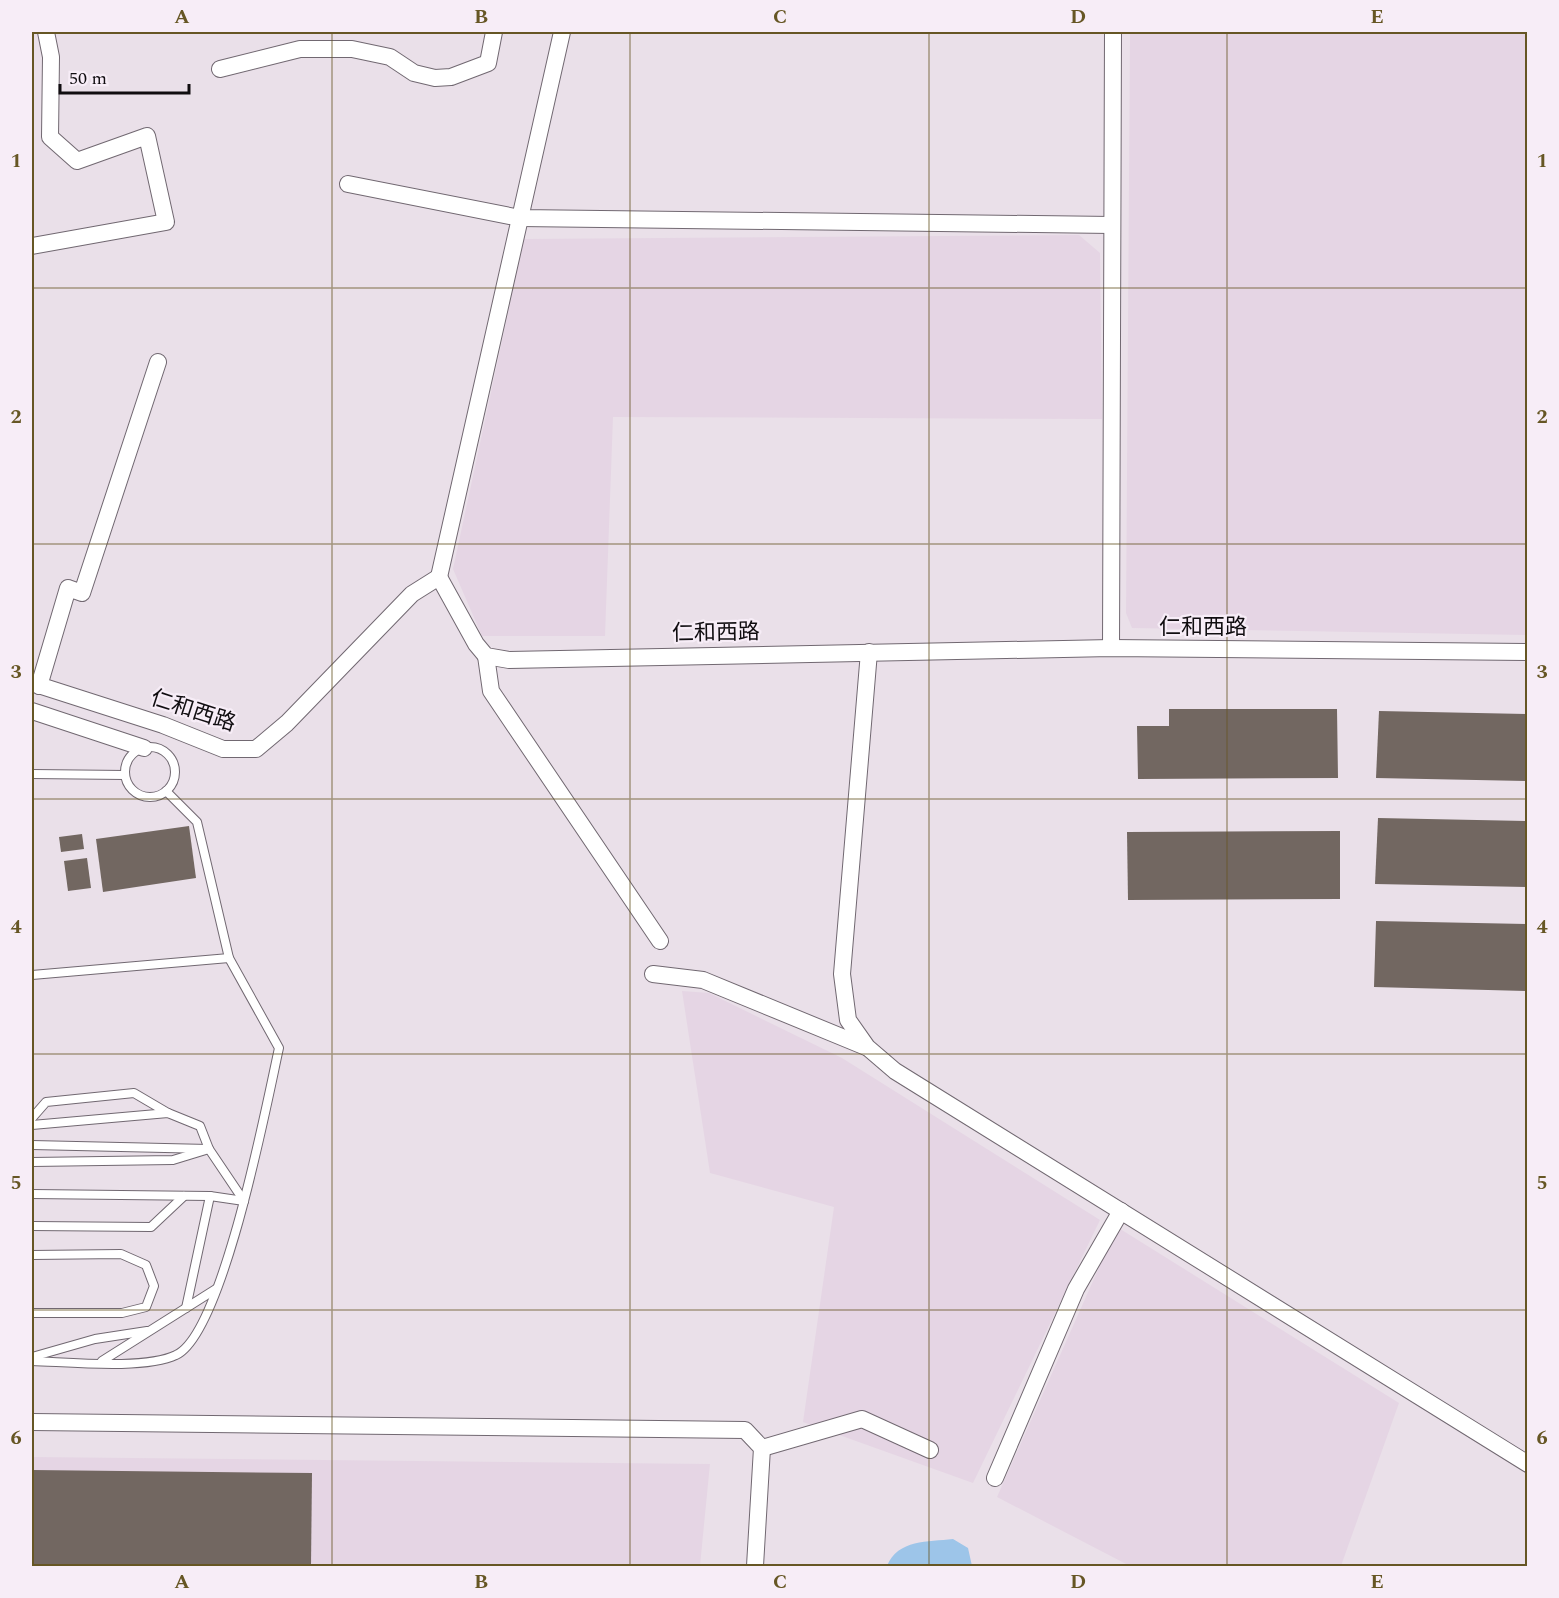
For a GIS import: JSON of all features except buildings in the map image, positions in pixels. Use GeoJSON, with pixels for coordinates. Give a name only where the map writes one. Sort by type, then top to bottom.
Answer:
{"type":"FeatureCollection","features":[{"type":"Feature","properties":{"kind":"street"},"geometry":{"type":"LineString","coordinates":[[32,246],[166,222],[147,136],[77,161],[50,137],[51,57],[46,32]]}},
{"type":"Feature","properties":{"kind":"street"},"geometry":{"type":"LineString","coordinates":[[220,69],[300,49],[352,49],[390,57],[414,73],[435,78],[451,77],[488,63],[494,32]]}},
{"type":"Feature","properties":{"kind":"street"},"geometry":{"type":"LineString","coordinates":[[562,32],[439,577],[476,644],[486,656],[491,691],[660,941]]}},
{"type":"Feature","properties":{"kind":"street"},"geometry":{"type":"LineString","coordinates":[[1111,648],[1113,32]]}},
{"type":"Feature","properties":{"kind":"street"},"geometry":{"type":"LineString","coordinates":[[348,184],[520,218],[1112,225]]}},
{"type":"Feature","properties":{"kind":"street"},"geometry":{"type":"LineString","coordinates":[[35,685],[68,588],[82,593],[158,362]]}},
{"type":"Feature","properties":{"kind":"street","name":"仁和西路"},"geometry":{"type":"LineString","coordinates":[[35,685],[163,725],[223,748],[256,749],[287,723],[412,594],[439,577]]}},
{"type":"Feature","properties":{"kind":"street","name":"仁和西路"},"geometry":{"type":"LineString","coordinates":[[486,656],[509,660],[1111,648],[1527,652]]}},
{"type":"Feature","properties":{"kind":"street"},"geometry":{"type":"LineString","coordinates":[[869,652],[842,974],[848,1020],[867,1047],[896,1071],[1527,1464]]}},
{"type":"Feature","properties":{"kind":"street"},"geometry":{"type":"LineString","coordinates":[[32,711],[144,748]]}},
{"type":"Feature","properties":{"kind":"street"},"geometry":{"type":"LineString","coordinates":[[653,974],[703,980],[867,1047]]}},
{"type":"Feature","properties":{"kind":"street"},"geometry":{"type":"LineString","coordinates":[[995,1478],[1076,1289],[1121,1211]]}},
{"type":"Feature","properties":{"kind":"street"},"geometry":{"type":"LineString","coordinates":[[762,1448],[862,1419],[930,1450]]}},
{"type":"Feature","properties":{"kind":"street"},"geometry":{"type":"LineString","coordinates":[[32,1422],[745,1430],[762,1448],[755,1566]]}},
{"type":"Feature","properties":{"kind":"lane"},"geometry":{"type":"LineString","coordinates":[[144,748],[160,750],[172,761],[174,777],[166,791],[152,797],[137,794],[127,782],[125,775],[127,761],[137,750],[144,748]]}},
{"type":"Feature","properties":{"kind":"lane"},"geometry":{"type":"LineString","coordinates":[[32,774],[125,775]]}},
{"type":"Feature","properties":{"kind":"lane"},"geometry":{"type":"LineString","coordinates":[[32,1359],[153,1362],[179,1355],[199,1329],[216,1289],[244,1202],[279,1048],[229,958],[197,822],[190,812],[166,791]]}},
{"type":"Feature","properties":{"kind":"lane"},"geometry":{"type":"LineString","coordinates":[[32,975],[229,958]]}},
{"type":"Feature","properties":{"kind":"lane"},"geometry":{"type":"LineString","coordinates":[[32,1118],[46,1102],[134,1093],[168,1113],[200,1126],[209,1149],[244,1202]]}},
{"type":"Feature","properties":{"kind":"lane"},"geometry":{"type":"LineString","coordinates":[[32,1125],[168,1113]]}},
{"type":"Feature","properties":{"kind":"lane"},"geometry":{"type":"LineString","coordinates":[[32,1145],[209,1149]]}},
{"type":"Feature","properties":{"kind":"lane"},"geometry":{"type":"LineString","coordinates":[[32,1162],[173,1160],[209,1149]]}},
{"type":"Feature","properties":{"kind":"lane"},"geometry":{"type":"LineString","coordinates":[[32,1194],[210,1196],[244,1202]]}},
{"type":"Feature","properties":{"kind":"lane"},"geometry":{"type":"LineString","coordinates":[[32,1226],[151,1227],[184,1196]]}},
{"type":"Feature","properties":{"kind":"lane"},"geometry":{"type":"LineString","coordinates":[[186,1308],[210,1196]]}},
{"type":"Feature","properties":{"kind":"lane"},"geometry":{"type":"LineString","coordinates":[[32,1255],[120,1254],[146,1265],[154,1286],[146,1307],[122,1313],[32,1312]]}},
{"type":"Feature","properties":{"kind":"lane"},"geometry":{"type":"LineString","coordinates":[[101,1362],[216,1289]]}},
{"type":"Feature","properties":{"kind":"lane"},"geometry":{"type":"LineString","coordinates":[[32,1359],[95,1339],[151,1330]]}},
{"type":"Feature","properties":{"kind":"shaded area"},"geometry":{"type":"Polygon","coordinates":[[[1130,32],[1527,32],[1527,635],[1132,628],[1126,613],[1130,32]]]}},
{"type":"Feature","properties":{"kind":"shaded area"},"geometry":{"type":"Polygon","coordinates":[[[1079,235],[1100,253],[1102,419],[613,417],[605,636],[482,636],[453,569],[524,239],[1079,235]]]}},
{"type":"Feature","properties":{"kind":"shaded area"},"geometry":{"type":"Polygon","coordinates":[[[682,991],[709,993],[842,1058],[1100,1220],[973,1483],[803,1422],[834,1207],[710,1173],[682,991]]]}},
{"type":"Feature","properties":{"kind":"shaded area"},"geometry":{"type":"Polygon","coordinates":[[[1117,1227],[1399,1403],[1341,1566],[1130,1566],[997,1497],[1117,1227]]]}},
{"type":"Feature","properties":{"kind":"shaded area"},"geometry":{"type":"Polygon","coordinates":[[[32,1457],[710,1464],[700,1566],[32,1566],[32,1457]]]}},
{"type":"Feature","properties":{"kind":"water"},"geometry":{"type":"Polygon","coordinates":[[[953,1539],[968,1548],[972,1566],[887,1566],[892,1557],[906,1546],[953,1539]]]}}]}
